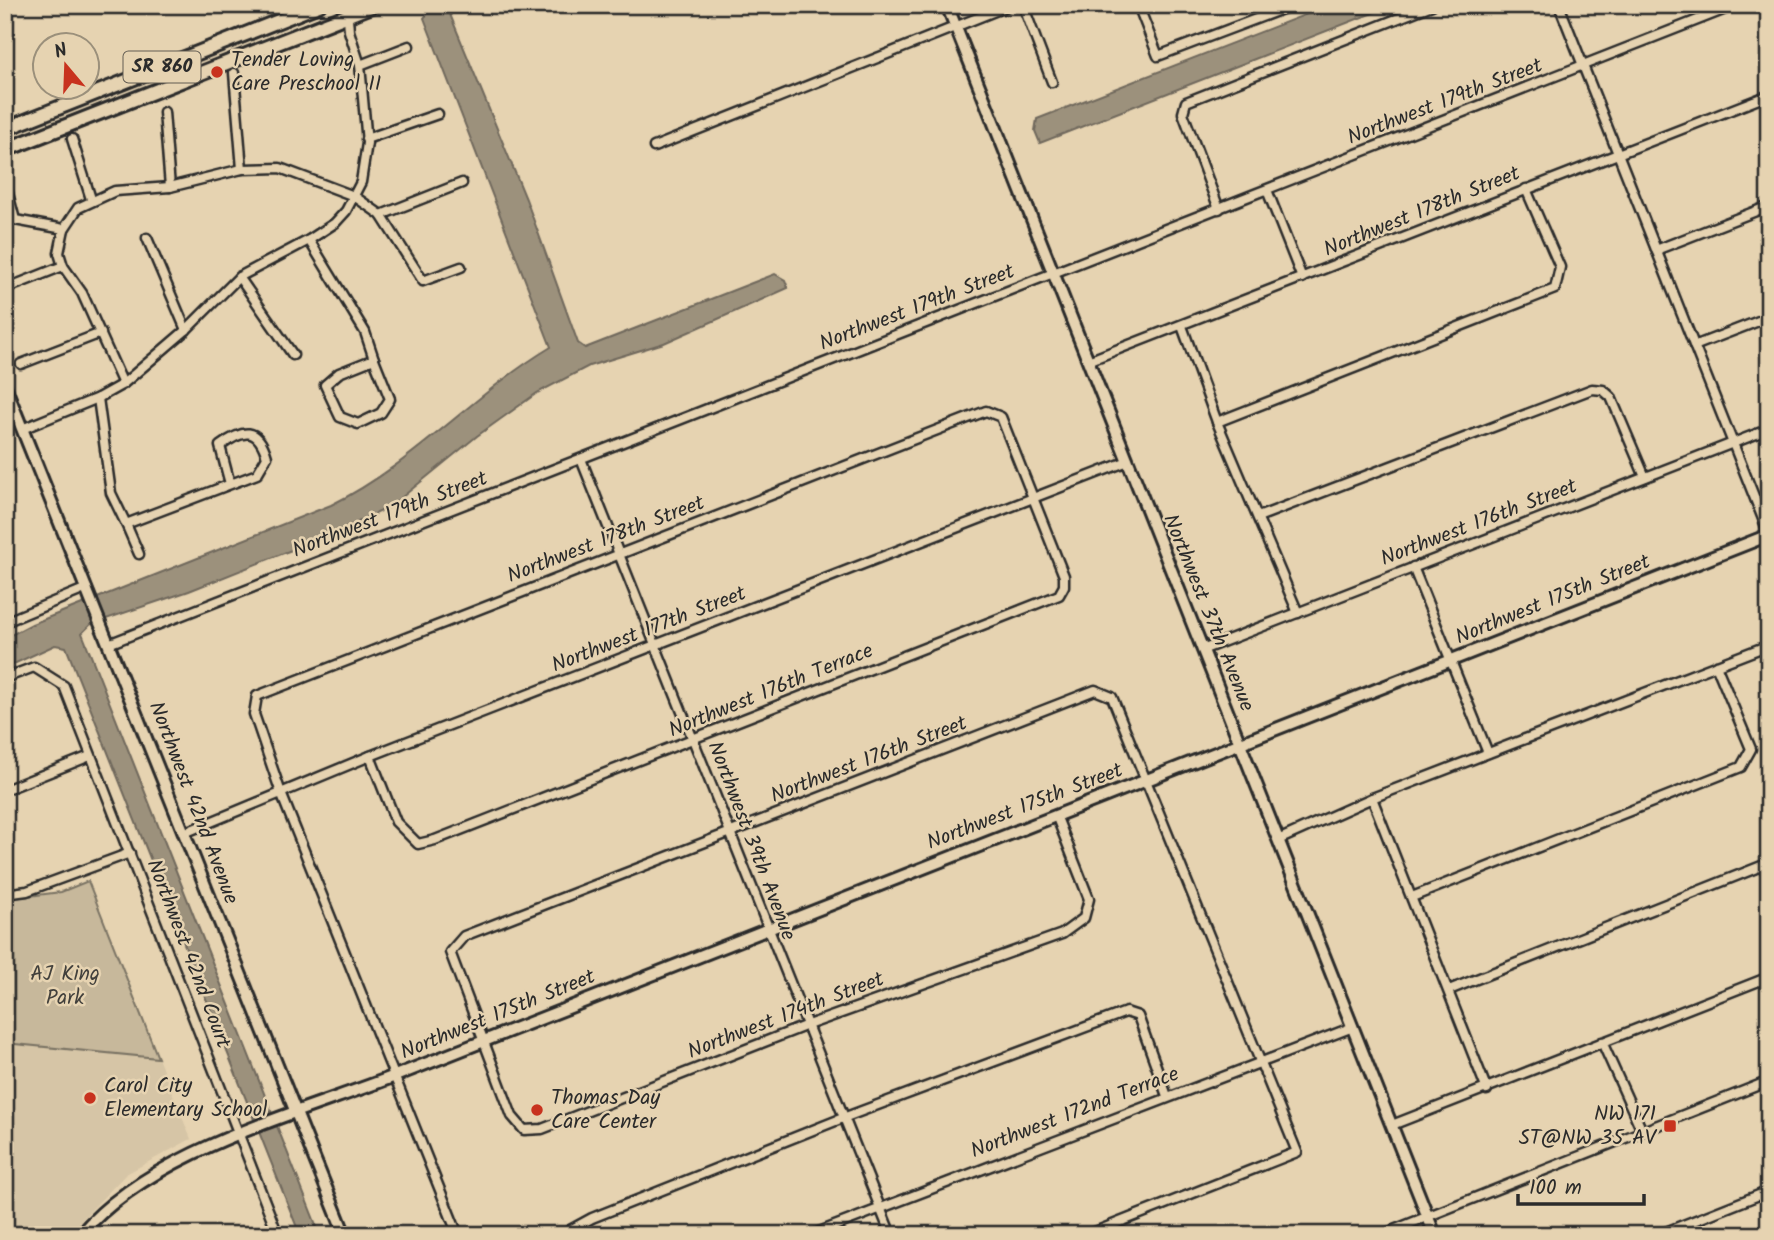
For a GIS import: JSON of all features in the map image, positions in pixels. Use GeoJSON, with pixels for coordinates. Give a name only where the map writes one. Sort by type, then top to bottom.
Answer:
{"type":"FeatureCollection","features":[{"type":"Feature","properties":{"kind":"main road","name":"SR 860"},"geometry":{"type":"LineString","coordinates":[[5,129],[319,5]]}},
{"type":"Feature","properties":{"kind":"main road","name":"SR 860"},"geometry":{"type":"LineString","coordinates":[[5,150],[349,10],[373,5]]}},
{"type":"Feature","properties":{"kind":"street","name":"Northwest 37th Avenue"},"geometry":{"type":"LineString","coordinates":[[947,5],[1435,1235]]}},
{"type":"Feature","properties":{"kind":"street"},"geometry":{"type":"LineString","coordinates":[[654,146],[1010,5]]}},
{"type":"Feature","properties":{"kind":"street"},"geometry":{"type":"LineString","coordinates":[[1023,5],[1052,82]]}},
{"type":"Feature","properties":{"kind":"street"},"geometry":{"type":"LineString","coordinates":[[1138,5],[1158,56],[1293,5]]}},
{"type":"Feature","properties":{"kind":"street"},"geometry":{"type":"LineString","coordinates":[[1219,209],[1183,113],[1186,102],[1432,5]]}},
{"type":"Feature","properties":{"kind":"street"},"geometry":{"type":"LineString","coordinates":[[1559,5],[1769,535]]}},
{"type":"Feature","properties":{"kind":"street","name":"Northwest 179th Street"},"geometry":{"type":"LineString","coordinates":[[111,643],[1736,5]]}},
{"type":"Feature","properties":{"kind":"street"},"geometry":{"type":"LineString","coordinates":[[22,429],[98,398],[123,384],[186,330],[239,277],[335,223],[354,196],[365,166],[366,139],[360,65],[349,31],[349,10]]}},
{"type":"Feature","properties":{"kind":"street"},"geometry":{"type":"LineString","coordinates":[[360,65],[409,46]]}},
{"type":"Feature","properties":{"kind":"street"},"geometry":{"type":"LineString","coordinates":[[234,73],[242,169]]}},
{"type":"Feature","properties":{"kind":"street","name":"Northwest 178th Street"},"geometry":{"type":"LineString","coordinates":[[1088,361],[1769,95]]}},
{"type":"Feature","properties":{"kind":"street"},"geometry":{"type":"LineString","coordinates":[[164,112],[170,187]]}},
{"type":"Feature","properties":{"kind":"street"},"geometry":{"type":"LineString","coordinates":[[366,139],[439,114]]}},
{"type":"Feature","properties":{"kind":"street"},"geometry":{"type":"LineString","coordinates":[[72,139],[92,199]]}},
{"type":"Feature","properties":{"kind":"street"},"geometry":{"type":"LineString","coordinates":[[123,384],[82,293],[63,266],[59,253],[64,229],[78,208],[92,199],[115,191],[170,187],[242,169],[281,169],[354,196],[381,215],[423,281],[461,267]]}},
{"type":"Feature","properties":{"kind":"street"},"geometry":{"type":"LineString","coordinates":[[5,182],[16,220],[64,229]]}},
{"type":"Feature","properties":{"kind":"street"},"geometry":{"type":"LineString","coordinates":[[381,215],[463,183]]}},
{"type":"Feature","properties":{"kind":"street"},"geometry":{"type":"LineString","coordinates":[[1217,422],[1555,289],[1560,267],[1526,189]]}},
{"type":"Feature","properties":{"kind":"street"},"geometry":{"type":"LineString","coordinates":[[1267,190],[1302,278]]}},
{"type":"Feature","properties":{"kind":"street"},"geometry":{"type":"LineString","coordinates":[[1656,250],[1769,206]]}},
{"type":"Feature","properties":{"kind":"street"},"geometry":{"type":"LineString","coordinates":[[147,238],[186,330]]}},
{"type":"Feature","properties":{"kind":"street"},"geometry":{"type":"LineString","coordinates":[[309,240],[365,332],[390,399],[381,413],[358,424],[340,417],[325,386],[339,373],[374,359]]}},
{"type":"Feature","properties":{"kind":"street"},"geometry":{"type":"LineString","coordinates":[[5,289],[63,266]]}},
{"type":"Feature","properties":{"kind":"street"},"geometry":{"type":"LineString","coordinates":[[239,277],[293,355]]}},
{"type":"Feature","properties":{"kind":"street"},"geometry":{"type":"LineString","coordinates":[[1694,346],[1769,317]]}},
{"type":"Feature","properties":{"kind":"street"},"geometry":{"type":"LineString","coordinates":[[1182,326],[1217,422],[1298,612]]}},
{"type":"Feature","properties":{"kind":"street"},"geometry":{"type":"LineString","coordinates":[[21,364],[101,333]]}},
{"type":"Feature","properties":{"kind":"street","name":"Northwest 42nd Avenue"},"geometry":{"type":"LineString","coordinates":[[5,386],[111,643],[345,1235]]}},
{"type":"Feature","properties":{"kind":"street"},"geometry":{"type":"LineString","coordinates":[[1258,517],[1592,388],[1603,390],[1611,397],[1645,477]]}},
{"type":"Feature","properties":{"kind":"street"},"geometry":{"type":"LineString","coordinates":[[98,398],[111,493],[139,554]]}},
{"type":"Feature","properties":{"kind":"street","name":"Northwest 178th Street"},"geometry":{"type":"LineString","coordinates":[[281,793],[254,714],[257,696],[619,553],[986,411],[1000,417],[1033,498]]}},
{"type":"Feature","properties":{"kind":"street","name":"Northwest 176th Street"},"geometry":{"type":"LineString","coordinates":[[1202,650],[1769,429]]}},
{"type":"Feature","properties":{"kind":"street"},"geometry":{"type":"LineString","coordinates":[[126,524],[257,474],[267,457],[256,436],[245,432],[234,435],[220,446],[230,484]]}},
{"type":"Feature","properties":{"kind":"street","name":"Northwest 39th Avenue"},"geometry":{"type":"LineString","coordinates":[[581,459],[766,930],[891,1235]]}},
{"type":"Feature","properties":{"kind":"street","name":"Northwest 177th Street"},"geometry":{"type":"LineString","coordinates":[[184,833],[370,756],[1128,461]]}},
{"type":"Feature","properties":{"kind":"street","name":"Northwest 176th Terrace"},"geometry":{"type":"LineString","coordinates":[[370,756],[396,822],[418,844],[497,818],[1059,595],[1065,586],[1064,576],[1033,498]]}},
{"type":"Feature","properties":{"kind":"street","name":"Northwest 175th Street"},"geometry":{"type":"LineString","coordinates":[[80,1235],[99,1213],[141,1182],[196,1151],[395,1076],[1769,535]]}},
{"type":"Feature","properties":{"kind":"street"},"geometry":{"type":"LineString","coordinates":[[1413,567],[1488,754]]}},
{"type":"Feature","properties":{"kind":"street"},"geometry":{"type":"LineString","coordinates":[[5,622],[87,587]]}},
{"type":"Feature","properties":{"kind":"street"},"geometry":{"type":"LineString","coordinates":[[1278,840],[1373,798],[1769,645]]}},
{"type":"Feature","properties":{"kind":"street"},"geometry":{"type":"LineString","coordinates":[[1412,897],[1741,767],[1751,749],[1716,665]]}},
{"type":"Feature","properties":{"kind":"street","name":"Northwest 42nd Court"},"geometry":{"type":"LineString","coordinates":[[5,678],[34,667],[64,687],[243,1134],[275,1234]]}},
{"type":"Feature","properties":{"kind":"street","name":"Northwest 176th Street"},"geometry":{"type":"LineString","coordinates":[[482,1041],[450,958],[452,947],[464,936],[1095,690],[1112,697],[1146,780]]}},
{"type":"Feature","properties":{"kind":"street"},"geometry":{"type":"LineString","coordinates":[[5,790],[90,756]]}},
{"type":"Feature","properties":{"kind":"street"},"geometry":{"type":"LineString","coordinates":[[1087,1235],[1297,1152],[1146,780]]}},
{"type":"Feature","properties":{"kind":"street"},"geometry":{"type":"LineString","coordinates":[[281,793],[458,1235]]}},
{"type":"Feature","properties":{"kind":"street"},"geometry":{"type":"LineString","coordinates":[[1373,798],[1487,1090]]}},
{"type":"Feature","properties":{"kind":"street","name":"Northwest 174th Street"},"geometry":{"type":"LineString","coordinates":[[482,1041],[512,1116],[524,1130],[542,1129],[806,1026],[1062,934],[1084,918],[1089,899],[1056,816]]}},
{"type":"Feature","properties":{"kind":"street"},"geometry":{"type":"LineString","coordinates":[[5,894],[64,879],[130,853]]}},
{"type":"Feature","properties":{"kind":"street"},"geometry":{"type":"LineString","coordinates":[[1449,990],[1769,863]]}},
{"type":"Feature","properties":{"kind":"street"},"geometry":{"type":"LineString","coordinates":[[1392,1125],[1487,1090],[1769,977]]}},
{"type":"Feature","properties":{"kind":"street"},"geometry":{"type":"LineString","coordinates":[[569,1235],[570,1230],[592,1218],[843,1118],[1126,1012],[1138,1016],[1167,1096]]}},
{"type":"Feature","properties":{"kind":"street","name":"Northwest 172nd Terrace"},"geometry":{"type":"LineString","coordinates":[[811,1235],[1167,1096],[1353,1027]]}},
{"type":"Feature","properties":{"kind":"street"},"geometry":{"type":"LineString","coordinates":[[1602,1042],[1642,1131]]}},
{"type":"Feature","properties":{"kind":"street"},"geometry":{"type":"LineString","coordinates":[[1381,1235],[1769,1081]]}},
{"type":"Feature","properties":{"kind":"street"},"geometry":{"type":"LineString","coordinates":[[1658,1235],[1769,1191]]}},
{"type":"Feature","properties":{"kind":"shaded area"},"geometry":{"type":"Polygon","coordinates":[[[1330,5],[1393,5],[1040,143],[1035,131],[1037,119],[1330,5]]]}},
{"type":"Feature","properties":{"kind":"shaded area"},"geometry":{"type":"Polygon","coordinates":[[[433,7],[447,7],[526,199],[578,343],[585,348],[775,274],[785,280],[788,288],[664,343],[589,366],[537,393],[477,436],[390,507],[339,531],[189,591],[91,624],[82,633],[320,1235],[300,1235],[66,647],[55,645],[5,668],[5,638],[32,624],[331,505],[389,470],[495,386],[551,347],[424,18],[433,7]]]}},
{"type":"Feature","properties":{"kind":"shaded area","name":"Carol City Elementary School"},"geometry":{"type":"Polygon","coordinates":[[[5,1043],[158,1058],[191,1139],[126,1174],[67,1235],[5,1235],[5,1043]]]}},
{"type":"Feature","properties":{"kind":"green space","name":"AJ King Park"},"geometry":{"type":"Polygon","coordinates":[[[88,881],[158,1058],[5,1043],[5,899],[61,892],[88,881]]]}},
{"type":"Feature","properties":{"kind":"place","name":"Tender Loving Care Preschool II"},"geometry":{"type":"Point","coordinates":[217,72]}},
{"type":"Feature","properties":{"kind":"place","name":"Carol City Elementary School"},"geometry":{"type":"Point","coordinates":[90,1098]}},
{"type":"Feature","properties":{"kind":"place","name":"Thomas Day Care Center"},"geometry":{"type":"Point","coordinates":[537,1110]}},
{"type":"Feature","properties":{"kind":"place","name":"NW 171 ST@NW 35 AV"},"geometry":{"type":"Point","coordinates":[1670,1126]}}]}
